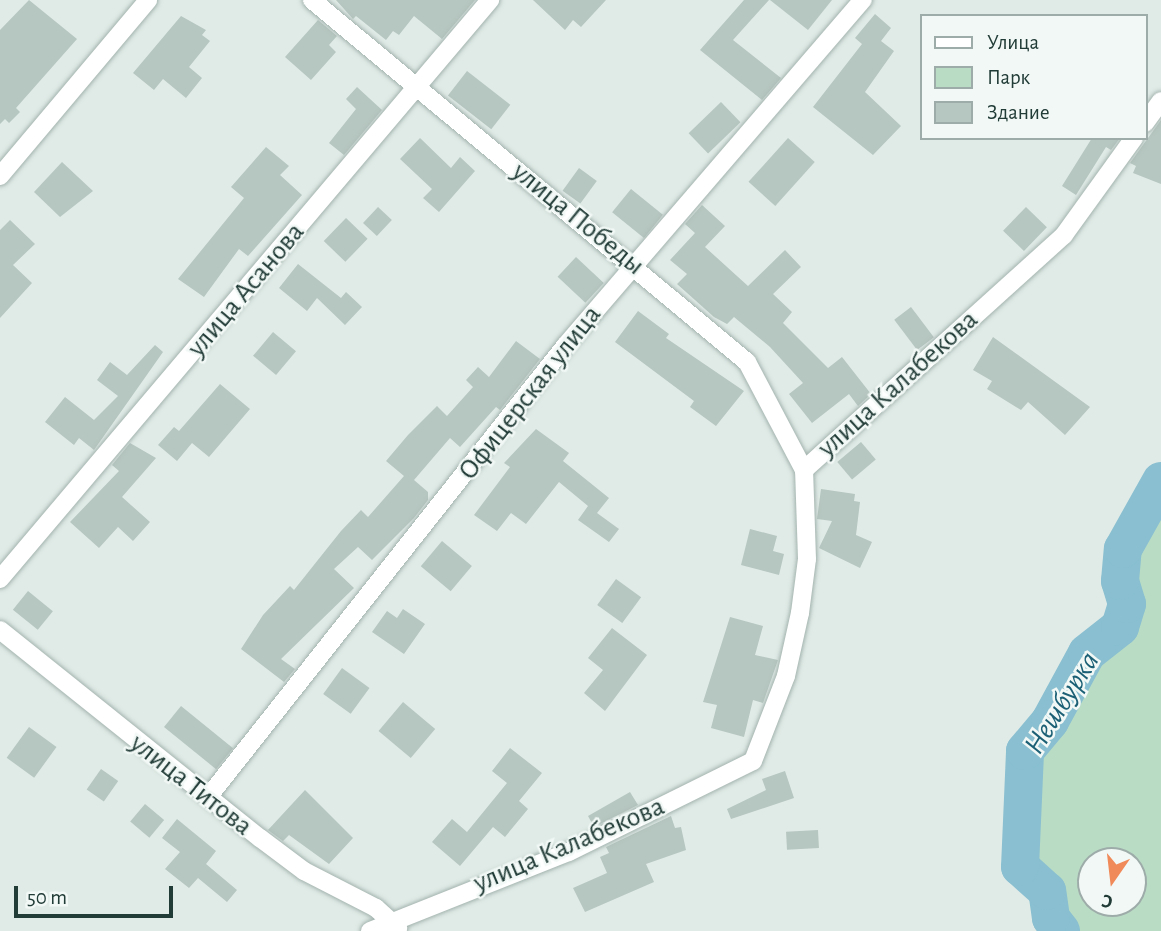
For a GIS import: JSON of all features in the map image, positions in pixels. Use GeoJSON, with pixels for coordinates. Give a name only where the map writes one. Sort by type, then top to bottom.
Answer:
{"type":"FeatureCollection","features":[{"type":"Feature","properties":{"kind":"street"},"geometry":{"type":"LineString","coordinates":[[0,176],[148,0]]}},
{"type":"Feature","properties":{"kind":"street","name":"улица Победы"},"geometry":{"type":"LineString","coordinates":[[312,0],[633,264],[747,362],[804,471]]}},
{"type":"Feature","properties":{"kind":"street","name":"улица Асанова"},"geometry":{"type":"LineString","coordinates":[[0,579],[419,89],[491,0]]}},
{"type":"Feature","properties":{"kind":"street","name":"Офицерская улица"},"geometry":{"type":"LineString","coordinates":[[209,796],[633,264],[863,0]]}},
{"type":"Feature","properties":{"kind":"street"},"geometry":{"type":"LineString","coordinates":[[1147,120],[1161,101]]}},
{"type":"Feature","properties":{"kind":"street","name":"улица Калабекова"},"geometry":{"type":"LineString","coordinates":[[370,931],[397,927],[457,892],[569,852],[753,761],[786,676],[800,613],[807,550],[804,471],[1063,234],[1134,140]]}},
{"type":"Feature","properties":{"kind":"street","name":"улица Титова"},"geometry":{"type":"LineString","coordinates":[[0,630],[304,871],[397,927]]}},
{"type":"Feature","properties":{"kind":"green space"},"geometry":{"type":"Polygon","coordinates":[[[1161,481],[1161,931],[1061,931],[1051,918],[1047,891],[1020,867],[1025,751],[1050,721],[1087,653],[1120,627],[1127,604],[1120,581],[1123,549],[1161,481]]]}},
{"type":"Feature","properties":{"kind":"building"},"geometry":{"type":"Polygon","coordinates":[[[29,0],[77,39],[16,108],[20,112],[9,123],[5,119],[0,124],[0,30],[29,0]]]}},
{"type":"Feature","properties":{"kind":"building"},"geometry":{"type":"Polygon","coordinates":[[[336,0],[475,0],[442,39],[414,16],[399,35],[393,31],[386,40],[356,16],[353,19],[336,0]]]}},
{"type":"Feature","properties":{"kind":"building"},"geometry":{"type":"Polygon","coordinates":[[[533,0],[606,0],[581,27],[573,20],[565,30],[533,0]]]}},
{"type":"Feature","properties":{"kind":"building"},"geometry":{"type":"Polygon","coordinates":[[[744,0],[769,0],[733,40],[781,78],[762,100],[700,50],[744,0]]]}},
{"type":"Feature","properties":{"kind":"building"},"geometry":{"type":"Polygon","coordinates":[[[770,0],[832,0],[808,30],[770,0]]]}},
{"type":"Feature","properties":{"kind":"building"},"geometry":{"type":"Polygon","coordinates":[[[875,14],[891,28],[881,41],[894,51],[865,92],[901,126],[873,155],[813,107],[862,44],[855,38],[875,14]]]}},
{"type":"Feature","properties":{"kind":"building"},"geometry":{"type":"Polygon","coordinates":[[[181,16],[206,30],[202,35],[210,41],[189,67],[202,78],[186,98],[163,79],[154,90],[133,73],[181,16]]]}},
{"type":"Feature","properties":{"kind":"building"},"geometry":{"type":"Polygon","coordinates":[[[318,20],[337,36],[329,45],[336,52],[311,80],[285,57],[318,20]]]}},
{"type":"Feature","properties":{"kind":"building"},"geometry":{"type":"Polygon","coordinates":[[[467,71],[510,105],[491,129],[448,95],[467,71]]]}},
{"type":"Feature","properties":{"kind":"building"},"geometry":{"type":"Polygon","coordinates":[[[357,87],[382,110],[344,155],[329,143],[356,109],[346,99],[357,87]]]}},
{"type":"Feature","properties":{"kind":"building"},"geometry":{"type":"Polygon","coordinates":[[[721,102],[740,122],[708,153],[689,133],[721,102]]]}},
{"type":"Feature","properties":{"kind":"building"},"geometry":{"type":"Polygon","coordinates":[[[1161,120],[1161,184],[1133,173],[1136,166],[1130,163],[1161,120]]]}},
{"type":"Feature","properties":{"kind":"building"},"geometry":{"type":"Polygon","coordinates":[[[420,138],[451,168],[460,157],[475,171],[439,212],[423,198],[432,189],[400,159],[420,138]]]}},
{"type":"Feature","properties":{"kind":"building"},"geometry":{"type":"Polygon","coordinates":[[[788,138],[815,162],[775,206],[749,182],[788,138]]]}},
{"type":"Feature","properties":{"kind":"building"},"geometry":{"type":"Polygon","coordinates":[[[1091,140],[1118,140],[1111,150],[1106,147],[1076,195],[1062,186],[1091,140]]]}},
{"type":"Feature","properties":{"kind":"building"},"geometry":{"type":"Polygon","coordinates":[[[266,147],[289,166],[280,175],[302,195],[248,256],[239,249],[204,297],[178,279],[244,198],[231,187],[266,147]]]}},
{"type":"Feature","properties":{"kind":"building"},"geometry":{"type":"Polygon","coordinates":[[[62,162],[93,191],[60,217],[34,192],[62,162]]]}},
{"type":"Feature","properties":{"kind":"building"},"geometry":{"type":"Polygon","coordinates":[[[579,168],[597,181],[580,204],[563,191],[579,168]]]}},
{"type":"Feature","properties":{"kind":"building"},"geometry":{"type":"Polygon","coordinates":[[[631,189],[663,215],[644,238],[612,212],[631,189]]]}},
{"type":"Feature","properties":{"kind":"building"},"geometry":{"type":"Polygon","coordinates":[[[702,205],[725,226],[705,247],[748,286],[785,250],[801,267],[773,294],[792,312],[783,323],[828,368],[842,357],[871,394],[858,406],[849,394],[812,423],[789,394],[803,383],[770,347],[734,317],[727,324],[714,317],[677,284],[687,274],[670,260],[695,233],[685,224],[702,205]]]}},
{"type":"Feature","properties":{"kind":"building"},"geometry":{"type":"Polygon","coordinates":[[[378,207],[392,220],[377,236],[363,223],[378,207]]]}},
{"type":"Feature","properties":{"kind":"building"},"geometry":{"type":"Polygon","coordinates":[[[1026,207],[1047,227],[1024,251],[1003,231],[1026,207]]]}},
{"type":"Feature","properties":{"kind":"building"},"geometry":{"type":"Polygon","coordinates":[[[346,218],[368,239],[345,262],[324,241],[346,218]]]}},
{"type":"Feature","properties":{"kind":"building"},"geometry":{"type":"Polygon","coordinates":[[[10,220],[35,244],[13,265],[32,283],[0,318],[0,230],[10,220]]]}},
{"type":"Feature","properties":{"kind":"building"},"geometry":{"type":"Polygon","coordinates":[[[576,257],[604,283],[585,303],[558,277],[576,257]]]}},
{"type":"Feature","properties":{"kind":"building"},"geometry":{"type":"Polygon","coordinates":[[[298,264],[341,298],[346,292],[362,307],[345,325],[317,298],[307,311],[279,288],[298,264]]]}},
{"type":"Feature","properties":{"kind":"building"},"geometry":{"type":"Polygon","coordinates":[[[911,307],[934,337],[917,350],[894,320],[911,307]]]}},
{"type":"Feature","properties":{"kind":"building"},"geometry":{"type":"Polygon","coordinates":[[[638,311],[669,334],[666,338],[744,391],[716,426],[690,407],[694,401],[615,342],[638,311]]]}},
{"type":"Feature","properties":{"kind":"building"},"geometry":{"type":"Polygon","coordinates":[[[273,332],[296,351],[276,375],[253,356],[273,332]]]}},
{"type":"Feature","properties":{"kind":"building"},"geometry":{"type":"Polygon","coordinates":[[[993,337],[1090,407],[1065,435],[1028,402],[1021,410],[987,389],[992,381],[973,370],[993,337]]]}},
{"type":"Feature","properties":{"kind":"building"},"geometry":{"type":"Polygon","coordinates":[[[516,341],[540,359],[500,410],[496,407],[460,447],[450,438],[414,480],[428,492],[428,500],[414,518],[372,560],[358,547],[334,569],[354,588],[281,659],[295,669],[284,682],[241,649],[263,615],[290,586],[294,590],[341,531],[361,510],[368,517],[404,476],[386,461],[408,435],[437,406],[447,416],[473,387],[466,380],[478,367],[489,377],[516,341]]]}},
{"type":"Feature","properties":{"kind":"building"},"geometry":{"type":"Polygon","coordinates":[[[155,345],[163,352],[94,450],[79,438],[74,445],[45,422],[65,397],[94,420],[118,396],[97,380],[110,362],[127,375],[155,345]]]}},
{"type":"Feature","properties":{"kind":"building"},"geometry":{"type":"Polygon","coordinates":[[[220,384],[250,409],[209,457],[192,443],[177,461],[158,445],[174,427],[179,431],[220,384]]]}},
{"type":"Feature","properties":{"kind":"building"},"geometry":{"type":"Polygon","coordinates":[[[536,429],[569,453],[563,461],[609,498],[597,513],[619,529],[609,542],[578,520],[588,506],[559,482],[526,524],[511,513],[497,531],[474,515],[510,467],[504,463],[536,429]]]}},
{"type":"Feature","properties":{"kind":"building"},"geometry":{"type":"Polygon","coordinates":[[[861,442],[876,460],[852,480],[837,462],[861,442]]]}},
{"type":"Feature","properties":{"kind":"building"},"geometry":{"type":"Polygon","coordinates":[[[130,443],[156,458],[122,497],[150,522],[133,541],[118,527],[99,548],[70,522],[119,471],[112,465],[130,443]]]}},
{"type":"Feature","properties":{"kind":"building"},"geometry":{"type":"Polygon","coordinates":[[[821,489],[855,494],[854,501],[860,502],[856,535],[872,542],[860,568],[819,548],[832,521],[817,519],[821,489]]]}},
{"type":"Feature","properties":{"kind":"building"},"geometry":{"type":"Polygon","coordinates":[[[750,529],[777,536],[773,551],[784,554],[779,575],[741,565],[750,529]]]}},
{"type":"Feature","properties":{"kind":"building"},"geometry":{"type":"Polygon","coordinates":[[[442,541],[472,566],[451,591],[421,566],[442,541]]]}},
{"type":"Feature","properties":{"kind":"building"},"geometry":{"type":"Polygon","coordinates":[[[616,579],[641,597],[622,623],[597,605],[616,579]]]}},
{"type":"Feature","properties":{"kind":"building"},"geometry":{"type":"Polygon","coordinates":[[[28,591],[53,611],[38,630],[13,610],[28,591]]]}},
{"type":"Feature","properties":{"kind":"building"},"geometry":{"type":"Polygon","coordinates":[[[403,609],[425,624],[404,654],[372,632],[387,611],[397,618],[403,609]]]}},
{"type":"Feature","properties":{"kind":"building"},"geometry":{"type":"Polygon","coordinates":[[[730,617],[763,626],[755,655],[778,660],[763,703],[753,700],[744,737],[711,728],[717,705],[703,702],[730,617]]]}},
{"type":"Feature","properties":{"kind":"building"},"geometry":{"type":"Polygon","coordinates":[[[612,628],[647,655],[605,711],[584,693],[603,670],[588,658],[612,628]]]}},
{"type":"Feature","properties":{"kind":"building"},"geometry":{"type":"Polygon","coordinates":[[[342,668],[370,688],[351,714],[323,694],[342,668]]]}},
{"type":"Feature","properties":{"kind":"building"},"geometry":{"type":"Polygon","coordinates":[[[403,702],[435,729],[411,758],[379,731],[403,702]]]}},
{"type":"Feature","properties":{"kind":"building"},"geometry":{"type":"Polygon","coordinates":[[[181,706],[233,748],[216,769],[164,727],[181,706]]]}},
{"type":"Feature","properties":{"kind":"building"},"geometry":{"type":"Polygon","coordinates":[[[29,727],[57,747],[34,778],[7,758],[29,727]]]}},
{"type":"Feature","properties":{"kind":"building"},"geometry":{"type":"Polygon","coordinates":[[[510,748],[542,773],[519,801],[528,809],[505,837],[493,827],[460,866],[432,842],[452,819],[467,832],[507,783],[492,771],[510,748]]]}},
{"type":"Feature","properties":{"kind":"building"},"geometry":{"type":"Polygon","coordinates":[[[101,769],[118,781],[104,802],[87,789],[101,769]]]}},
{"type":"Feature","properties":{"kind":"building"},"geometry":{"type":"Polygon","coordinates":[[[785,771],[794,798],[731,819],[727,809],[766,790],[762,779],[785,771]]]}},
{"type":"Feature","properties":{"kind":"building"},"geometry":{"type":"Polygon","coordinates":[[[305,790],[353,838],[329,864],[289,835],[283,841],[268,830],[305,790]]]}},
{"type":"Feature","properties":{"kind":"building"},"geometry":{"type":"Polygon","coordinates":[[[630,792],[638,805],[594,827],[588,816],[630,792]]]}},
{"type":"Feature","properties":{"kind":"building"},"geometry":{"type":"Polygon","coordinates":[[[145,804],[164,820],[149,838],[130,822],[145,804]]]}},
{"type":"Feature","properties":{"kind":"building"},"geometry":{"type":"Polygon","coordinates":[[[671,816],[675,828],[681,827],[686,850],[646,864],[654,882],[585,912],[573,888],[607,873],[600,857],[609,853],[606,847],[671,816]]]}},
{"type":"Feature","properties":{"kind":"building"},"geometry":{"type":"Polygon","coordinates":[[[177,819],[216,851],[206,864],[237,890],[227,902],[198,878],[189,888],[165,869],[180,852],[162,838],[177,819]]]}},
{"type":"Feature","properties":{"kind":"building"},"geometry":{"type":"Polygon","coordinates":[[[818,830],[819,848],[787,850],[786,832],[818,830]]]}},
{"type":"Feature","properties":{"kind":"waterway","name":"Нешбурка"},"geometry":{"type":"LineString","coordinates":[[1061,931],[1051,918],[1047,891],[1020,867],[1025,751],[1050,721],[1087,653],[1120,627],[1127,604],[1120,581],[1123,549],[1161,481]]}}]}
